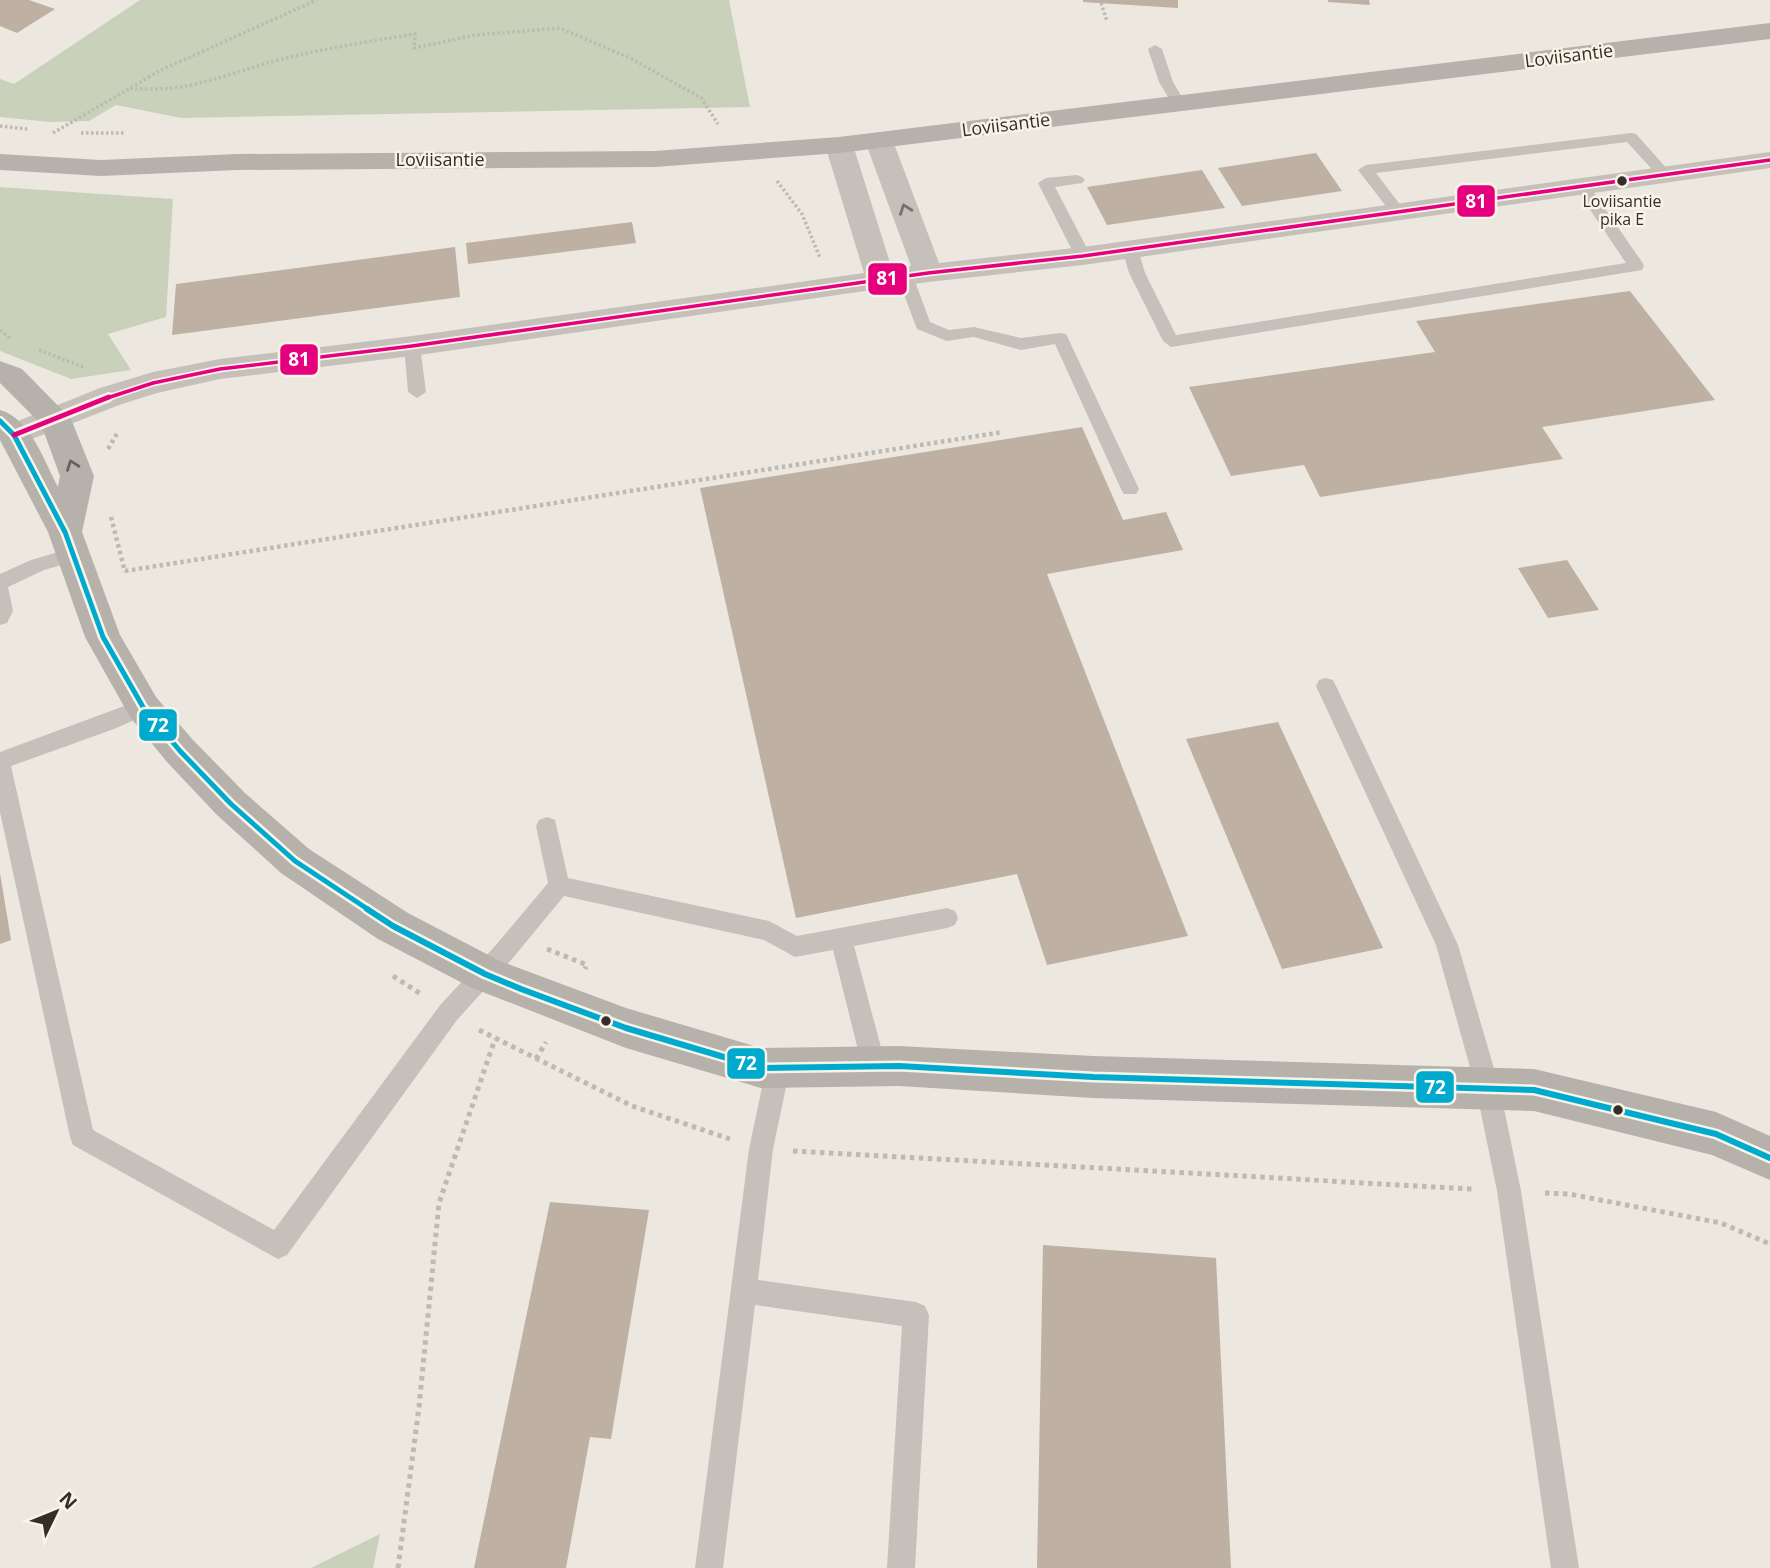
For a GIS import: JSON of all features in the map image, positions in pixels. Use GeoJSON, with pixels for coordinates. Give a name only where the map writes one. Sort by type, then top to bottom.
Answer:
{"type":"FeatureCollection","features":[{"type":"Feature","properties":{"kind":"main road","name":"Loviisantie"},"geometry":{"type":"LineString","coordinates":[[0,162],[101,167],[237,162],[655,159],[769,151],[879,141],[1770,31]]}},
{"type":"Feature","properties":{"kind":"main road","name":"Loviisantie"},"geometry":{"type":"LineString","coordinates":[[0,140],[237,162]]}},
{"type":"Feature","properties":{"kind":"main road"},"geometry":{"type":"LineString","coordinates":[[0,371],[11,376],[55,419],[77,476],[68,543]]}},
{"type":"Feature","properties":{"kind":"main road"},"geometry":{"type":"LineString","coordinates":[[7,428],[68,543],[103,637],[143,707],[205,778],[295,861],[393,926],[485,974],[626,1028],[761,1068],[874,1066],[1093,1077],[1534,1090],[1716,1134],[1770,1158]]}},
{"type":"Feature","properties":{"kind":"street"},"geometry":{"type":"LineString","coordinates":[[879,141],[905,276]]}},
{"type":"Feature","properties":{"kind":"street"},"geometry":{"type":"LineString","coordinates":[[839,145],[905,276]]}},
{"type":"Feature","properties":{"kind":"street"},"geometry":{"type":"LineString","coordinates":[[7,428],[55,419],[111,396],[153,383],[220,369],[905,276],[1083,256],[1770,160]]}},
{"type":"Feature","properties":{"kind":"lane"},"geometry":{"type":"LineString","coordinates":[[1155,49],[1166,82],[1179,104]]}},
{"type":"Feature","properties":{"kind":"lane"},"geometry":{"type":"LineString","coordinates":[[1397,211],[1366,170],[1631,137],[1665,175]]}},
{"type":"Feature","properties":{"kind":"lane"},"geometry":{"type":"LineString","coordinates":[[1077,180],[1046,183],[1083,256]]}},
{"type":"Feature","properties":{"kind":"lane"},"geometry":{"type":"LineString","coordinates":[[1130,249],[1137,273],[1171,341],[1636,266],[1582,186]]}},
{"type":"Feature","properties":{"kind":"lane"},"geometry":{"type":"LineString","coordinates":[[905,276],[923,325],[947,335],[974,332],[1021,344],[1059,338],[1130,489]]}},
{"type":"Feature","properties":{"kind":"lane"},"geometry":{"type":"LineString","coordinates":[[412,345],[417,392]]}},
{"type":"Feature","properties":{"kind":"lane"},"geometry":{"type":"LineString","coordinates":[[0,582],[38,565],[68,543]]}},
{"type":"Feature","properties":{"kind":"lane"},"geometry":{"type":"LineString","coordinates":[[0,590],[3,611],[0,618]]}},
{"type":"Feature","properties":{"kind":"lane"},"geometry":{"type":"LineString","coordinates":[[1326,686],[1447,945],[1488,1090],[1510,1191],[1565,1568]]}},
{"type":"Feature","properties":{"kind":"lane"},"geometry":{"type":"LineString","coordinates":[[143,707],[0,762],[82,1137],[278,1246],[449,1012],[485,974],[559,885]]}},
{"type":"Feature","properties":{"kind":"lane"},"geometry":{"type":"LineString","coordinates":[[547,826],[559,885]]}},
{"type":"Feature","properties":{"kind":"lane"},"geometry":{"type":"LineString","coordinates":[[559,885],[769,931],[795,947],[947,918]]}},
{"type":"Feature","properties":{"kind":"lane"},"geometry":{"type":"LineString","coordinates":[[841,938],[874,1066]]}},
{"type":"Feature","properties":{"kind":"lane"},"geometry":{"type":"LineString","coordinates":[[709,1568],[761,1149],[778,1068]]}},
{"type":"Feature","properties":{"kind":"lane"},"geometry":{"type":"LineString","coordinates":[[744,1291],[916,1315],[901,1568]]}},
{"type":"Feature","properties":{"kind":"path"},"geometry":{"type":"LineString","coordinates":[[67,133],[53,133],[161,70],[317,0]]}},
{"type":"Feature","properties":{"kind":"path"},"geometry":{"type":"LineString","coordinates":[[1101,3],[1107,21]]}},
{"type":"Feature","properties":{"kind":"path"},"geometry":{"type":"LineString","coordinates":[[130,88],[152,92],[203,86],[280,59],[415,34],[414,48],[476,34],[560,28],[632,59],[701,98],[719,125],[706,126]]}},
{"type":"Feature","properties":{"kind":"path"},"geometry":{"type":"LineString","coordinates":[[0,126],[40,131]]}},
{"type":"Feature","properties":{"kind":"path"},"geometry":{"type":"LineString","coordinates":[[81,133],[136,133]]}},
{"type":"Feature","properties":{"kind":"path"},"geometry":{"type":"LineString","coordinates":[[769,151],[775,177],[802,214],[812,235],[829,286]]}},
{"type":"Feature","properties":{"kind":"path"},"geometry":{"type":"LineString","coordinates":[[0,330],[18,343]]}},
{"type":"Feature","properties":{"kind":"path"},"geometry":{"type":"LineString","coordinates":[[29,347],[84,366],[95,375],[111,396]]}},
{"type":"Feature","properties":{"kind":"path"},"geometry":{"type":"LineString","coordinates":[[125,571],[1003,432]]}},
{"type":"Feature","properties":{"kind":"path"},"geometry":{"type":"LineString","coordinates":[[108,506],[128,584]]}},
{"type":"Feature","properties":{"kind":"path"},"geometry":{"type":"LineString","coordinates":[[517,936],[587,965],[536,1059]]}},
{"type":"Feature","properties":{"kind":"path"},"geometry":{"type":"LineString","coordinates":[[398,1568],[419,1407],[439,1203],[495,1039]]}},
{"type":"Feature","properties":{"kind":"green space"},"geometry":{"type":"Polygon","coordinates":[[[140,0],[729,0],[750,107],[181,118],[116,105],[89,121],[50,122],[0,117],[0,79],[14,84],[140,0]]]}},
{"type":"Feature","properties":{"kind":"green space"},"geometry":{"type":"Polygon","coordinates":[[[0,187],[173,199],[166,317],[108,334],[131,370],[71,379],[0,351],[0,187]]]}},
{"type":"Feature","properties":{"kind":"green space"},"geometry":{"type":"Polygon","coordinates":[[[380,1534],[373,1568],[311,1568],[380,1534]]]}},
{"type":"Feature","properties":{"kind":"building"},"geometry":{"type":"Polygon","coordinates":[[[0,0],[29,0],[55,9],[17,33],[0,26],[0,0]]]}},
{"type":"Feature","properties":{"kind":"building"},"geometry":{"type":"Polygon","coordinates":[[[1178,0],[1178,8],[1083,2],[1178,0]]]}},
{"type":"Feature","properties":{"kind":"building"},"geometry":{"type":"Polygon","coordinates":[[[1369,0],[1370,5],[1328,2],[1369,0]]]}},
{"type":"Feature","properties":{"kind":"building"},"geometry":{"type":"Polygon","coordinates":[[[1316,153],[1342,191],[1242,206],[1218,168],[1316,153]]]}},
{"type":"Feature","properties":{"kind":"building"},"geometry":{"type":"Polygon","coordinates":[[[1202,170],[1225,208],[1107,225],[1087,187],[1202,170]]]}},
{"type":"Feature","properties":{"kind":"building"},"geometry":{"type":"Polygon","coordinates":[[[632,222],[636,243],[468,264],[466,243],[632,222]]]}},
{"type":"Feature","properties":{"kind":"building"},"geometry":{"type":"Polygon","coordinates":[[[455,247],[460,297],[172,335],[176,284],[455,247]]]}},
{"type":"Feature","properties":{"kind":"building"},"geometry":{"type":"Polygon","coordinates":[[[1630,291],[1715,400],[1542,427],[1563,459],[1320,497],[1304,465],[1231,476],[1189,387],[1435,352],[1416,321],[1630,291]]]}},
{"type":"Feature","properties":{"kind":"building"},"geometry":{"type":"Polygon","coordinates":[[[1082,427],[1123,520],[1166,512],[1183,550],[1047,574],[1188,936],[1047,965],[1017,874],[796,918],[700,488],[1082,427]]]}},
{"type":"Feature","properties":{"kind":"building"},"geometry":{"type":"Polygon","coordinates":[[[1567,560],[1599,610],[1548,618],[1518,568],[1567,560]]]}},
{"type":"Feature","properties":{"kind":"building"},"geometry":{"type":"Polygon","coordinates":[[[1278,722],[1383,948],[1282,969],[1186,739],[1278,722]]]}},
{"type":"Feature","properties":{"kind":"building"},"geometry":{"type":"Polygon","coordinates":[[[0,873],[11,940],[0,944],[0,873]]]}},
{"type":"Feature","properties":{"kind":"building"},"geometry":{"type":"Polygon","coordinates":[[[550,1202],[649,1210],[611,1439],[590,1437],[566,1568],[474,1568],[550,1202]]]}},
{"type":"Feature","properties":{"kind":"building"},"geometry":{"type":"Polygon","coordinates":[[[1043,1245],[1216,1258],[1231,1568],[1037,1568],[1043,1245]]]}},
{"type":"Feature","properties":{"kind":"transit line","name":"81"},"geometry":{"type":"LineString","coordinates":[[14,435],[111,396],[153,383],[220,369],[412,346],[928,273],[1083,256],[1770,160]]}},
{"type":"Feature","properties":{"kind":"transit line","name":"72"},"geometry":{"type":"LineString","coordinates":[[0,421],[14,435],[65,532],[103,637],[143,707],[180,751],[231,804],[295,861],[393,926],[485,974],[521,989],[626,1028],[761,1068],[899,1066],[1093,1077],[1534,1090],[1716,1134],[1770,1158]]}},
{"type":"Feature","properties":{"kind":"place","name":"Loviisantie pika E"},"geometry":{"type":"Point","coordinates":[1622,181]}}]}
